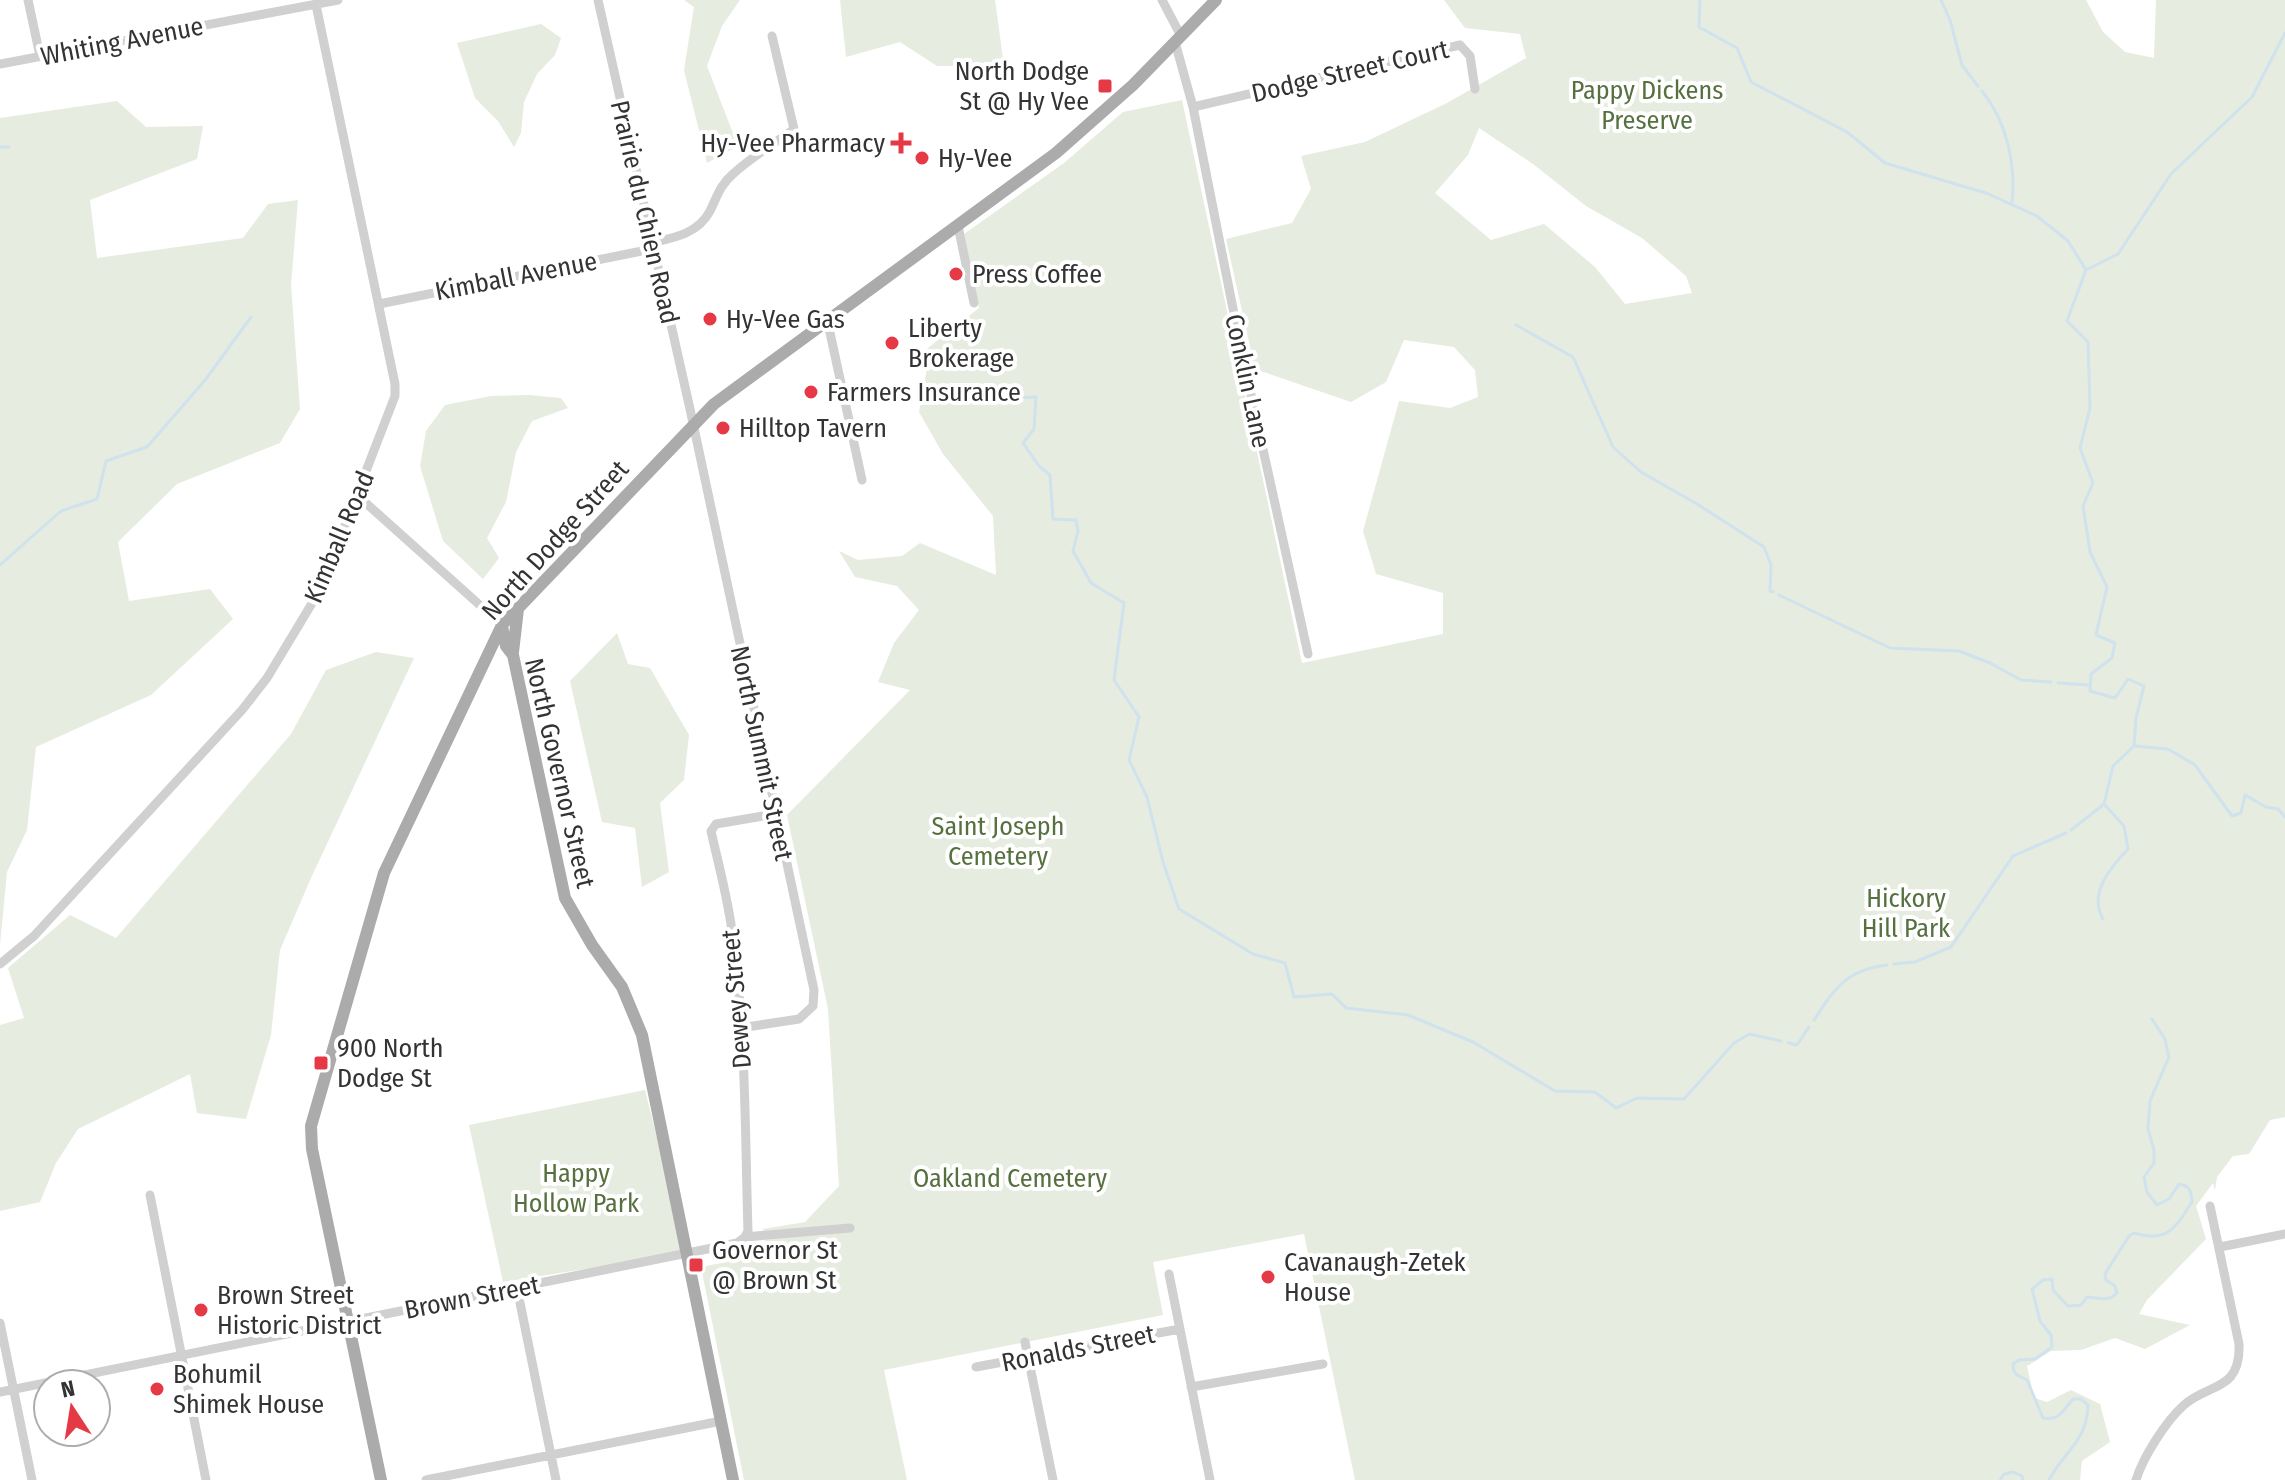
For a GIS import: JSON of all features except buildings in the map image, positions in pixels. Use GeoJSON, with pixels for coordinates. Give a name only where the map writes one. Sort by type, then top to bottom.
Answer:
{"type":"FeatureCollection","features":[{"type":"Feature","properties":{"kind":"main road","name":"North Dodge Street"},"geometry":{"type":"LineString","coordinates":[[381,1480],[312,1149],[311,1126],[384,873],[502,625],[714,404],[1056,153],[1133,85],[1216,0]]}},
{"type":"Feature","properties":{"kind":"main road"},"geometry":{"type":"LineString","coordinates":[[485,661],[498,653],[513,655],[518,609]]}},
{"type":"Feature","properties":{"kind":"main road","name":"North Governor Street"},"geometry":{"type":"LineString","coordinates":[[502,625],[506,646],[513,655],[563,890],[582,929],[622,987],[642,1035],[733,1480]]}},
{"type":"Feature","properties":{"kind":"street"},"geometry":{"type":"LineString","coordinates":[[28,0],[40,56]]}},
{"type":"Feature","properties":{"kind":"street","name":"Whiting Avenue"},"geometry":{"type":"LineString","coordinates":[[0,64],[338,0]]}},
{"type":"Feature","properties":{"kind":"street","name":"Prairie du Chien Road"},"geometry":{"type":"LineString","coordinates":[[598,0],[692,424]]}},
{"type":"Feature","properties":{"kind":"street","name":"Conklin Lane"},"geometry":{"type":"LineString","coordinates":[[1162,0],[1178,39],[1241,349],[1308,654]]}},
{"type":"Feature","properties":{"kind":"street","name":"Kimball Road"},"geometry":{"type":"LineString","coordinates":[[0,964],[34,936],[261,686],[320,590],[396,392],[316,5]]}},
{"type":"Feature","properties":{"kind":"street","name":"Kimball Avenue"},"geometry":{"type":"LineString","coordinates":[[379,304],[652,246],[682,236],[697,227],[732,174],[794,129],[772,36]]}},
{"type":"Feature","properties":{"kind":"street","name":"Dodge Street Court"},"geometry":{"type":"LineString","coordinates":[[1193,107],[1460,45],[1470,56],[1475,89]]}},
{"type":"Feature","properties":{"kind":"street"},"geometry":{"type":"LineString","coordinates":[[958,226],[974,303]]}},
{"type":"Feature","properties":{"kind":"street"},"geometry":{"type":"LineString","coordinates":[[827,319],[862,480]]}},
{"type":"Feature","properties":{"kind":"street","name":"North Summit Street"},"geometry":{"type":"LineString","coordinates":[[692,424],[814,998],[811,1010],[799,1019],[740,1028]]}},
{"type":"Feature","properties":{"kind":"street","name":"North Governor Street"},"geometry":{"type":"LineString","coordinates":[[358,496],[502,625]]}},
{"type":"Feature","properties":{"kind":"street","name":"Dewey Street"},"geometry":{"type":"LineString","coordinates":[[745,1237],[748,1231],[734,940],[711,831],[716,824],[775,814]]}},
{"type":"Feature","properties":{"kind":"street"},"geometry":{"type":"LineString","coordinates":[[150,1195],[206,1480]]}},
{"type":"Feature","properties":{"kind":"street"},"geometry":{"type":"LineString","coordinates":[[2136,1480],[2144,1460],[2180,1409],[2198,1395],[2220,1386],[2234,1370],[2239,1344],[2210,1206]]}},
{"type":"Feature","properties":{"kind":"street","name":"Brown Street"},"geometry":{"type":"LineString","coordinates":[[0,1392],[737,1243],[745,1237],[850,1228]]}},
{"type":"Feature","properties":{"kind":"street"},"geometry":{"type":"LineString","coordinates":[[2220,1247],[2285,1234]]}},
{"type":"Feature","properties":{"kind":"street"},"geometry":{"type":"LineString","coordinates":[[1169,1274],[1210,1480]]}},
{"type":"Feature","properties":{"kind":"street"},"geometry":{"type":"LineString","coordinates":[[517,1288],[556,1480]]}},
{"type":"Feature","properties":{"kind":"street"},"geometry":{"type":"LineString","coordinates":[[0,1323],[32,1480]]}},
{"type":"Feature","properties":{"kind":"street","name":"Ronalds Street"},"geometry":{"type":"LineString","coordinates":[[976,1367],[1180,1329]]}},
{"type":"Feature","properties":{"kind":"street"},"geometry":{"type":"LineString","coordinates":[[1025,1342],[1053,1480]]}},
{"type":"Feature","properties":{"kind":"street"},"geometry":{"type":"LineString","coordinates":[[1191,1387],[1323,1364]]}},
{"type":"Feature","properties":{"kind":"street"},"geometry":{"type":"LineString","coordinates":[[426,1480],[721,1421]]}},
{"type":"Feature","properties":{"kind":"green space"},"geometry":{"type":"Polygon","coordinates":[[[684,0],[740,0],[722,26],[707,66],[738,146],[707,163],[684,70],[694,7],[684,0]]]}},
{"type":"Feature","properties":{"kind":"green space"},"geometry":{"type":"Polygon","coordinates":[[[840,0],[995,0],[1004,66],[937,66],[900,42],[846,57],[840,0]]]}},
{"type":"Feature","properties":{"kind":"green space"},"geometry":{"type":"Polygon","coordinates":[[[1444,0],[2086,0],[2103,32],[2125,52],[2154,58],[2156,0],[2285,0],[2285,1117],[2270,1120],[2249,1154],[2233,1156],[2217,1177],[2215,1190],[2213,1183],[2196,1206],[2206,1239],[2147,1300],[2139,1314],[2190,1325],[2145,1349],[2115,1338],[2081,1350],[2051,1351],[2027,1366],[2034,1398],[2047,1402],[2071,1390],[2100,1404],[2110,1442],[2082,1461],[2080,1480],[1355,1480],[1304,1234],[1153,1262],[1163,1315],[884,1370],[907,1480],[744,1480],[701,1267],[767,1254],[763,1229],[805,1222],[839,1186],[828,1009],[787,815],[910,690],[878,682],[894,643],[919,610],[897,586],[855,577],[839,551],[858,560],[902,556],[920,543],[996,575],[993,516],[943,454],[919,412],[927,368],[919,355],[979,308],[964,234],[1064,163],[1123,112],[1182,100],[1302,663],[1443,634],[1443,593],[1376,574],[1363,531],[1399,401],[1450,408],[1478,397],[1475,370],[1454,347],[1404,340],[1386,382],[1351,402],[1255,369],[1226,239],[1292,223],[1311,189],[1301,156],[1365,142],[1447,103],[1526,58],[1520,34],[1465,28],[1444,0]],[[1479,128],[1468,155],[1435,193],[1491,240],[1544,224],[1595,267],[1625,304],[1692,293],[1686,276],[1642,238],[1586,206],[1533,164],[1479,128]]]}},
{"type":"Feature","properties":{"kind":"green space"},"geometry":{"type":"Polygon","coordinates":[[[541,24],[561,38],[555,55],[537,74],[524,102],[521,133],[514,147],[498,121],[475,98],[457,43],[541,24]]]}},
{"type":"Feature","properties":{"kind":"green space"},"geometry":{"type":"Polygon","coordinates":[[[117,101],[146,127],[203,126],[197,159],[90,200],[97,258],[243,238],[268,204],[298,200],[291,285],[300,409],[280,443],[177,484],[118,542],[129,601],[210,589],[233,619],[151,695],[36,747],[27,830],[7,872],[0,945],[0,118],[117,101]]]}},
{"type":"Feature","properties":{"kind":"green space"},"geometry":{"type":"Polygon","coordinates":[[[491,396],[561,398],[568,408],[532,421],[516,452],[506,502],[487,538],[499,558],[483,579],[443,541],[420,466],[426,431],[445,405],[491,396]]]}},
{"type":"Feature","properties":{"kind":"green space"},"geometry":{"type":"Polygon","coordinates":[[[617,633],[628,664],[650,668],[689,735],[684,780],[660,803],[669,872],[642,887],[635,828],[602,822],[570,681],[617,633]]]}},
{"type":"Feature","properties":{"kind":"green space"},"geometry":{"type":"Polygon","coordinates":[[[376,652],[414,658],[280,950],[271,1035],[246,1119],[197,1113],[190,1074],[78,1129],[56,1163],[40,1202],[0,1211],[0,1025],[24,1018],[8,968],[70,915],[116,938],[291,734],[326,670],[376,652]]]}},
{"type":"Feature","properties":{"kind":"green space","name":"Happy Hollow Park"},"geometry":{"type":"Polygon","coordinates":[[[645,1090],[686,1253],[503,1282],[469,1125],[645,1090]]]}},
{"type":"Feature","properties":{"kind":"waterway"},"geometry":{"type":"LineString","coordinates":[[1700,0],[1699,27],[1737,48],[1751,82],[1847,132],[1885,163],[1986,193],[2037,216],[2068,241],[2086,270]]}},
{"type":"Feature","properties":{"kind":"waterway"},"geometry":{"type":"LineString","coordinates":[[1941,0],[1950,20],[1962,65],[1978,86]]}},
{"type":"Feature","properties":{"kind":"waterway"},"geometry":{"type":"LineString","coordinates":[[2134,746],[2136,718],[2144,686],[2128,679],[2115,698],[2090,691],[2091,674],[2112,658],[2115,643],[2096,635],[2107,587],[2090,552],[2083,506],[2093,483],[2080,448],[2090,408],[2088,342],[2067,321],[2086,270],[2118,254],[2171,174],[2252,97],[2285,33]]}},
{"type":"Feature","properties":{"kind":"waterway"},"geometry":{"type":"LineString","coordinates":[[1982,91],[1998,116],[2008,144],[2013,173],[2012,203]]}},
{"type":"Feature","properties":{"kind":"waterway"},"geometry":{"type":"LineString","coordinates":[[0,147],[9,147]]}},
{"type":"Feature","properties":{"kind":"waterway"},"geometry":{"type":"LineString","coordinates":[[0,565],[61,511],[97,499],[106,461],[147,447],[206,379],[251,317]]}},
{"type":"Feature","properties":{"kind":"waterway"},"geometry":{"type":"LineString","coordinates":[[1516,325],[1573,357],[1613,447],[1641,472],[1764,547],[1771,565],[1770,591],[1773,592]]}},
{"type":"Feature","properties":{"kind":"waterway"},"geometry":{"type":"LineString","coordinates":[[995,399],[1036,397],[1034,429],[1023,443],[1039,466],[1050,475],[1053,519],[1076,520],[1078,531],[1073,551],[1091,583],[1124,603],[1114,680],[1139,717],[1129,760],[1147,797],[1163,862],[1179,909],[1253,954],[1285,963],[1294,997],[1332,994],[1346,1008],[1408,1015],[1473,1042],[1555,1091],[1595,1092],[1616,1108],[1637,1098],[1684,1099],[1734,1043],[1749,1034],[1781,1041]]}},
{"type":"Feature","properties":{"kind":"waterway"},"geometry":{"type":"LineString","coordinates":[[1779,595],[1890,648],[1959,651],[2021,680],[2051,682]]}},
{"type":"Feature","properties":{"kind":"waterway"},"geometry":{"type":"LineString","coordinates":[[2058,683],[2090,685]]}},
{"type":"Feature","properties":{"kind":"waterway"},"geometry":{"type":"LineString","coordinates":[[2103,919],[2098,900],[2100,890],[2109,872],[2128,849],[2124,826],[2104,804],[2113,766],[2134,746],[2168,749],[2195,765],[2232,816],[2241,813],[2245,795],[2266,807],[2278,809],[2285,817]]}},
{"type":"Feature","properties":{"kind":"waterway"},"geometry":{"type":"LineString","coordinates":[[2071,830],[2103,805]]}},
{"type":"Feature","properties":{"kind":"waterway"},"geometry":{"type":"LineString","coordinates":[[1894,964],[1915,962],[1951,947],[2013,856],[2066,833]]}},
{"type":"Feature","properties":{"kind":"waterway"},"geometry":{"type":"LineString","coordinates":[[1814,1020],[1843,982],[1861,971],[1887,965]]}},
{"type":"Feature","properties":{"kind":"waterway"},"geometry":{"type":"LineString","coordinates":[[2049,1480],[2084,1428],[2088,1405],[2081,1399],[2073,1399],[2057,1416],[2043,1418],[2027,1380],[2014,1371],[2013,1364],[2019,1360],[2035,1359],[2052,1347],[2051,1335],[2040,1321],[2032,1289],[2043,1280],[2052,1279],[2053,1290],[2068,1306],[2081,1305],[2087,1297],[2106,1299],[2114,1296],[2117,1293],[2115,1286],[2106,1280],[2105,1274],[2129,1236],[2134,1233],[2155,1236],[2169,1231],[2192,1202],[2190,1190],[2179,1184],[2169,1199],[2157,1205],[2147,1192],[2144,1177],[2154,1163],[2148,1129],[2150,1101],[2169,1057],[2165,1039],[2152,1019]]}},
{"type":"Feature","properties":{"kind":"waterway"},"geometry":{"type":"LineString","coordinates":[[1788,1043],[1797,1045],[1809,1027]]}},
{"type":"Feature","properties":{"kind":"waterway"},"geometry":{"type":"LineString","coordinates":[[2000,1480],[2004,1474],[2013,1472],[2022,1476],[2023,1480]]}},
{"type":"Feature","properties":{"kind":"place","name":"North Dodge St @ Hy Vee"},"geometry":{"type":"Point","coordinates":[1105,86]}},
{"type":"Feature","properties":{"kind":"place","name":"Hy-Vee Pharmacy"},"geometry":{"type":"Point","coordinates":[901,143]}},
{"type":"Feature","properties":{"kind":"place","name":"Hy-Vee"},"geometry":{"type":"Point","coordinates":[922,158]}},
{"type":"Feature","properties":{"kind":"place","name":"Press Coffee"},"geometry":{"type":"Point","coordinates":[956,274]}},
{"type":"Feature","properties":{"kind":"place","name":"Hy-Vee Gas"},"geometry":{"type":"Point","coordinates":[710,319]}},
{"type":"Feature","properties":{"kind":"place","name":"Liberty Brokerage"},"geometry":{"type":"Point","coordinates":[892,343]}},
{"type":"Feature","properties":{"kind":"place","name":"Farmers Insurance"},"geometry":{"type":"Point","coordinates":[811,392]}},
{"type":"Feature","properties":{"kind":"place","name":"Hilltop Tavern"},"geometry":{"type":"Point","coordinates":[723,428]}},
{"type":"Feature","properties":{"kind":"place","name":"900 North Dodge St"},"geometry":{"type":"Point","coordinates":[321,1063]}},
{"type":"Feature","properties":{"kind":"place","name":"Governor St @ Brown St"},"geometry":{"type":"Point","coordinates":[696,1265]}},
{"type":"Feature","properties":{"kind":"place","name":"Cavanaugh-Zetek House"},"geometry":{"type":"Point","coordinates":[1268,1277]}},
{"type":"Feature","properties":{"kind":"place","name":"Brown Street Historic District"},"geometry":{"type":"Point","coordinates":[201,1310]}},
{"type":"Feature","properties":{"kind":"place","name":"Bohumil Shimek House"},"geometry":{"type":"Point","coordinates":[157,1389]}},
{"type":"Feature","properties":{"kind":"park label","name":"Pappy Dickens Preserve"},"geometry":{"type":"Point","coordinates":[1647,105]}},
{"type":"Feature","properties":{"kind":"park label","name":"Saint Joseph Cemetery"},"geometry":{"type":"Point","coordinates":[998,841]}},
{"type":"Feature","properties":{"kind":"park label","name":"Hickory Hill Park"},"geometry":{"type":"Point","coordinates":[1906,913]}},
{"type":"Feature","properties":{"kind":"park label","name":"Oakland Cemetery"},"geometry":{"type":"Point","coordinates":[1010,1178]}}]}
